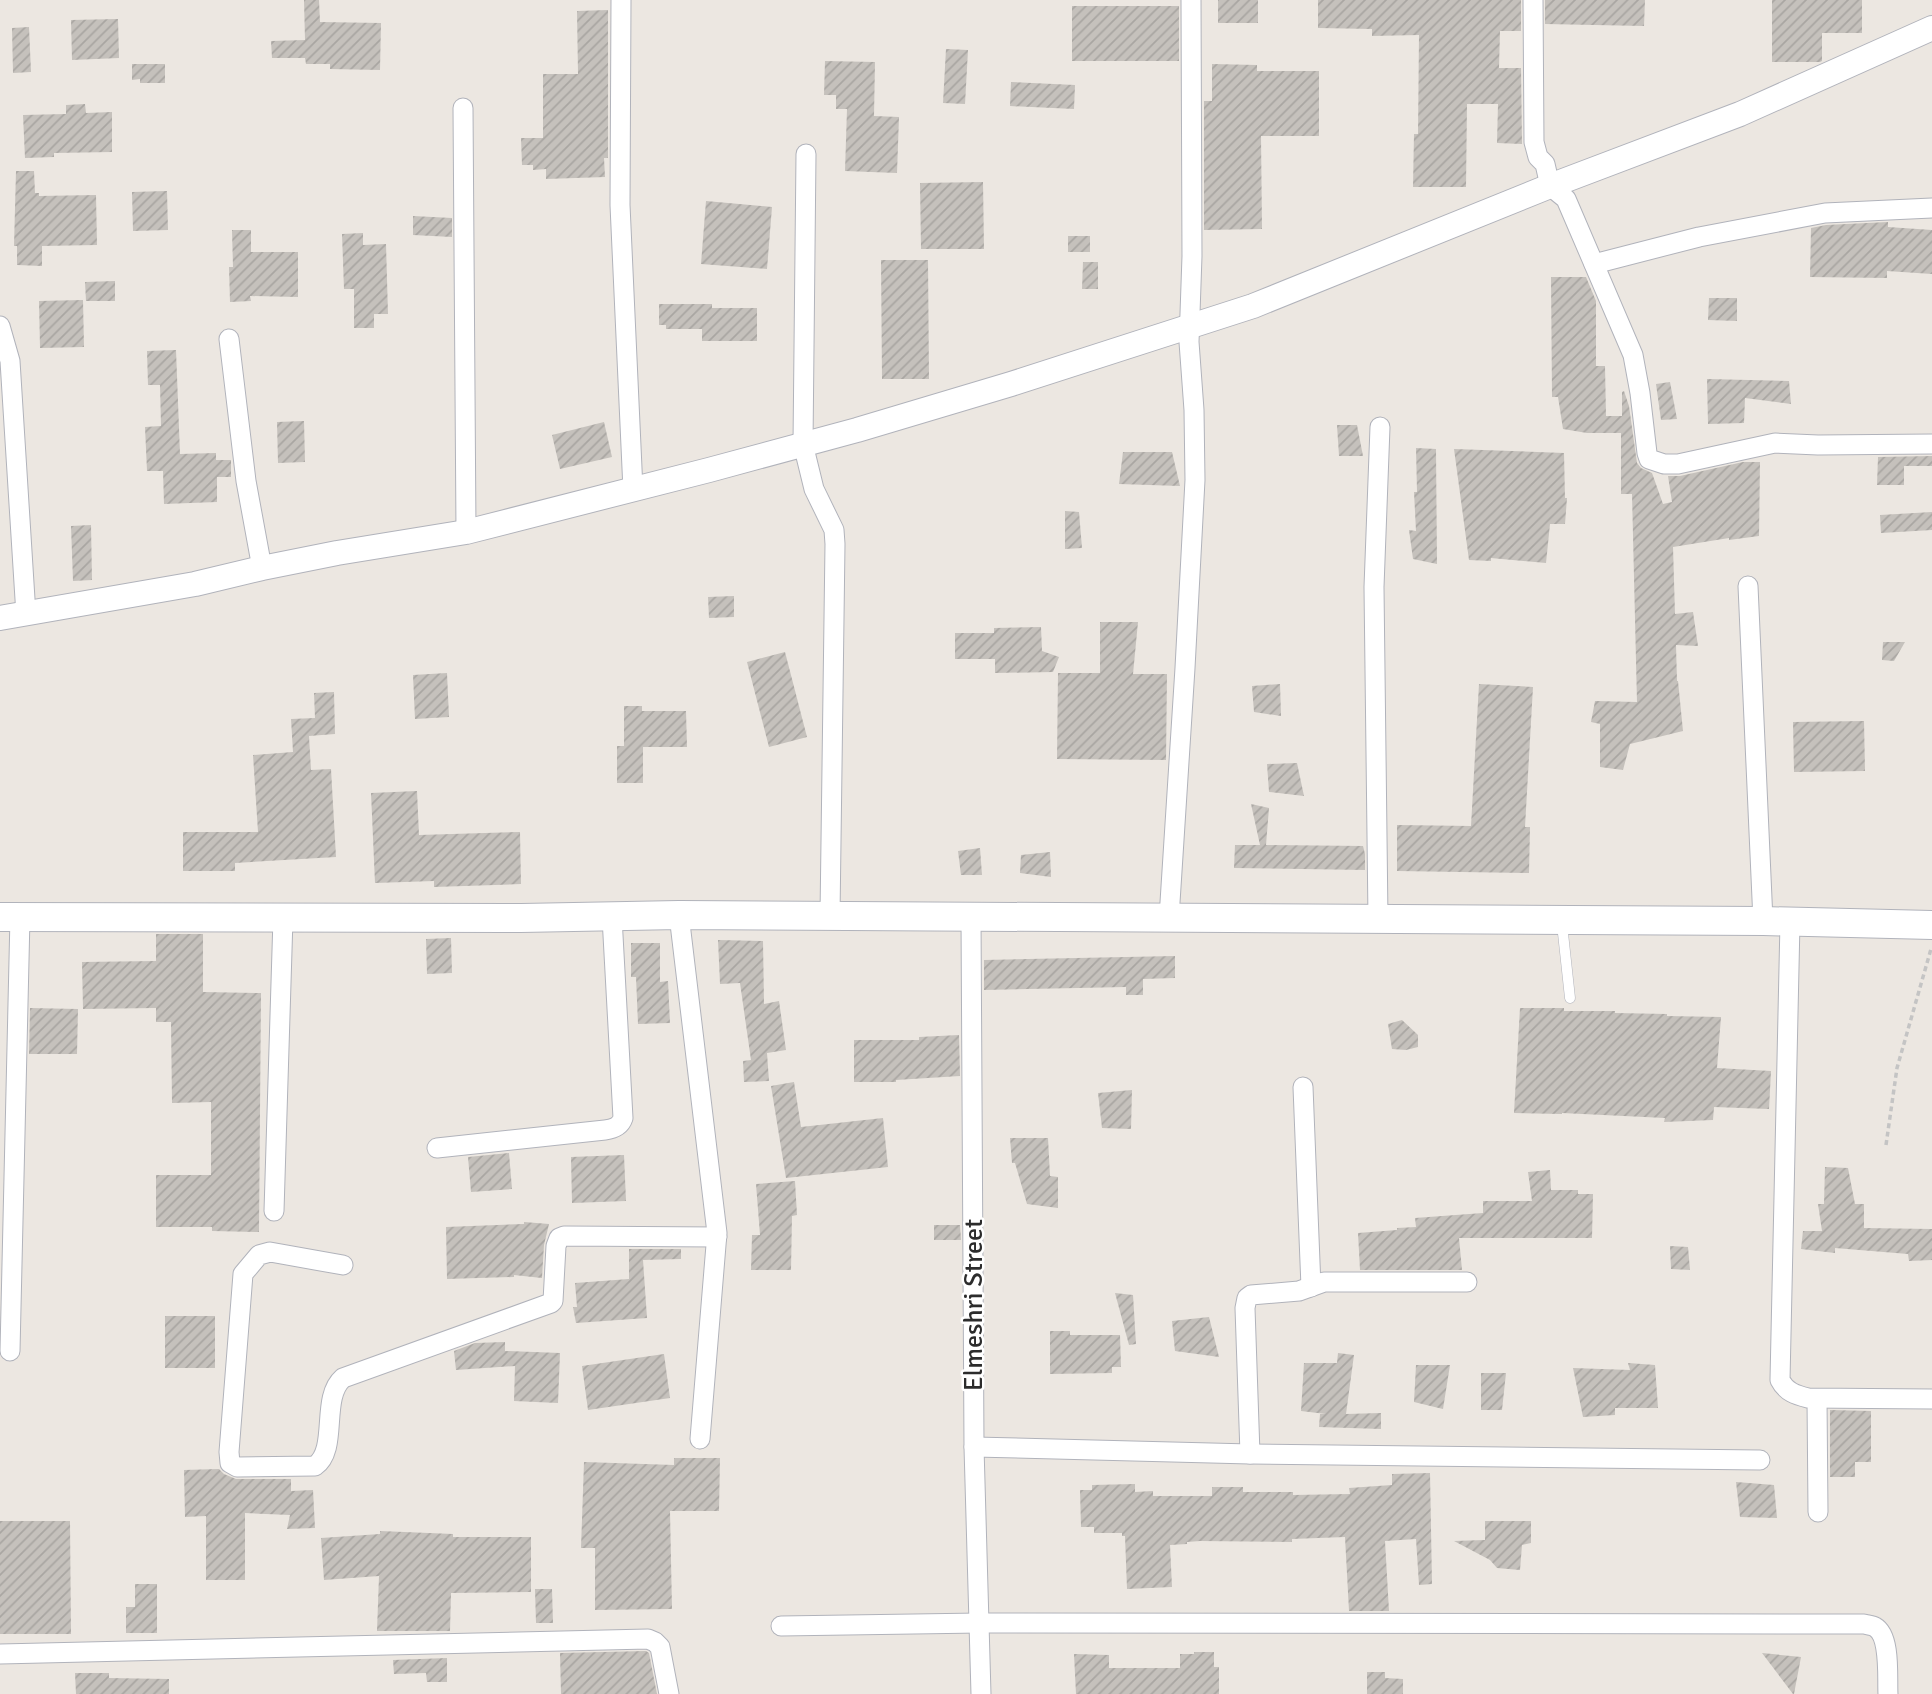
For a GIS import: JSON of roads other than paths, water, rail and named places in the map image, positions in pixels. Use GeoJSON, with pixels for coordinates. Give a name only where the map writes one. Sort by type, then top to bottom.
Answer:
{"type":"FeatureCollection","features":[{"type":"Feature","properties":{"kind":"main road"},"geometry":{"type":"LineString","coordinates":[[10,917],[680,915],[1777,921],[1932,925]]}},
{"type":"Feature","properties":{"kind":"street"},"geometry":{"type":"LineString","coordinates":[[621,0],[620,205],[633,490]]}},
{"type":"Feature","properties":{"kind":"street"},"geometry":{"type":"LineString","coordinates":[[1169,918],[1195,480],[1189,326],[1192,242],[1191,0]]}},
{"type":"Feature","properties":{"kind":"street"},"geometry":{"type":"LineString","coordinates":[[1533,0],[1534,142],[1538,156],[1545,164],[1550,186],[1566,199],[1633,355],[1649,459],[1664,464],[1678,464],[1775,443],[1932,444]]}},
{"type":"Feature","properties":{"kind":"street"},"geometry":{"type":"LineString","coordinates":[[0,618],[466,532],[857,430],[1011,384],[1265,301],[1550,186],[1740,114],[1932,28]]}},
{"type":"Feature","properties":{"kind":"street"},"geometry":{"type":"LineString","coordinates":[[463,108],[466,532]]}},
{"type":"Feature","properties":{"kind":"street"},"geometry":{"type":"LineString","coordinates":[[806,154],[803,444],[814,489],[834,530],[830,916]]}},
{"type":"Feature","properties":{"kind":"street"},"geometry":{"type":"LineString","coordinates":[[1594,264],[1699,237],[1825,213],[1932,208]]}},
{"type":"Feature","properties":{"kind":"street"},"geometry":{"type":"LineString","coordinates":[[0,326],[10,361],[26,615]]}},
{"type":"Feature","properties":{"kind":"street"},"geometry":{"type":"LineString","coordinates":[[229,339],[246,481],[262,568]]}},
{"type":"Feature","properties":{"kind":"street"},"geometry":{"type":"LineString","coordinates":[[1378,919],[1374,587],[1380,427]]}},
{"type":"Feature","properties":{"kind":"street"},"geometry":{"type":"LineString","coordinates":[[1748,586],[1777,921],[1780,1380],[1783,1387],[1794,1395],[1817,1399],[1932,1399]]}},
{"type":"Feature","properties":{"kind":"street"},"geometry":{"type":"LineString","coordinates":[[680,915],[717,1237],[700,1439]]}},
{"type":"Feature","properties":{"kind":"street"},"geometry":{"type":"LineString","coordinates":[[10,917],[10,1351]]}},
{"type":"Feature","properties":{"kind":"street"},"geometry":{"type":"LineString","coordinates":[[437,1148],[604,1130],[622,1122],[612,917]]}},
{"type":"Feature","properties":{"kind":"street","name":"Elmeshri Street"},"geometry":{"type":"LineString","coordinates":[[971,917],[974,1447],[982,1694]]}},
{"type":"Feature","properties":{"kind":"street"},"geometry":{"type":"LineString","coordinates":[[274,1211],[283,918]]}},
{"type":"Feature","properties":{"kind":"street"},"geometry":{"type":"LineString","coordinates":[[1303,1087],[1311,1287]]}},
{"type":"Feature","properties":{"kind":"street"},"geometry":{"type":"LineString","coordinates":[[343,1265],[270,1252],[259,1255],[243,1274],[229,1452],[230,1462],[237,1467],[315,1466],[324,1458],[334,1392],[343,1378],[551,1303],[559,1238],[717,1237]]}},
{"type":"Feature","properties":{"kind":"street"},"geometry":{"type":"LineString","coordinates":[[1250,1454],[1247,1298],[1255,1293],[1293,1292],[1332,1281],[1468,1282]]}},
{"type":"Feature","properties":{"kind":"street"},"geometry":{"type":"LineString","coordinates":[[1817,1399],[1818,1512]]}},
{"type":"Feature","properties":{"kind":"street"},"geometry":{"type":"LineString","coordinates":[[974,1447],[1250,1454],[1760,1460]]}},
{"type":"Feature","properties":{"kind":"street"},"geometry":{"type":"LineString","coordinates":[[781,1626],[980,1623],[1864,1623],[1880,1631],[1886,1642],[1888,1694]]}},
{"type":"Feature","properties":{"kind":"street"},"geometry":{"type":"LineString","coordinates":[[0,1654],[648,1639],[660,1647],[669,1694]]}},
{"type":"Feature","properties":{"kind":"lane"},"geometry":{"type":"LineString","coordinates":[[1561,920],[1570,998]]}}]}
